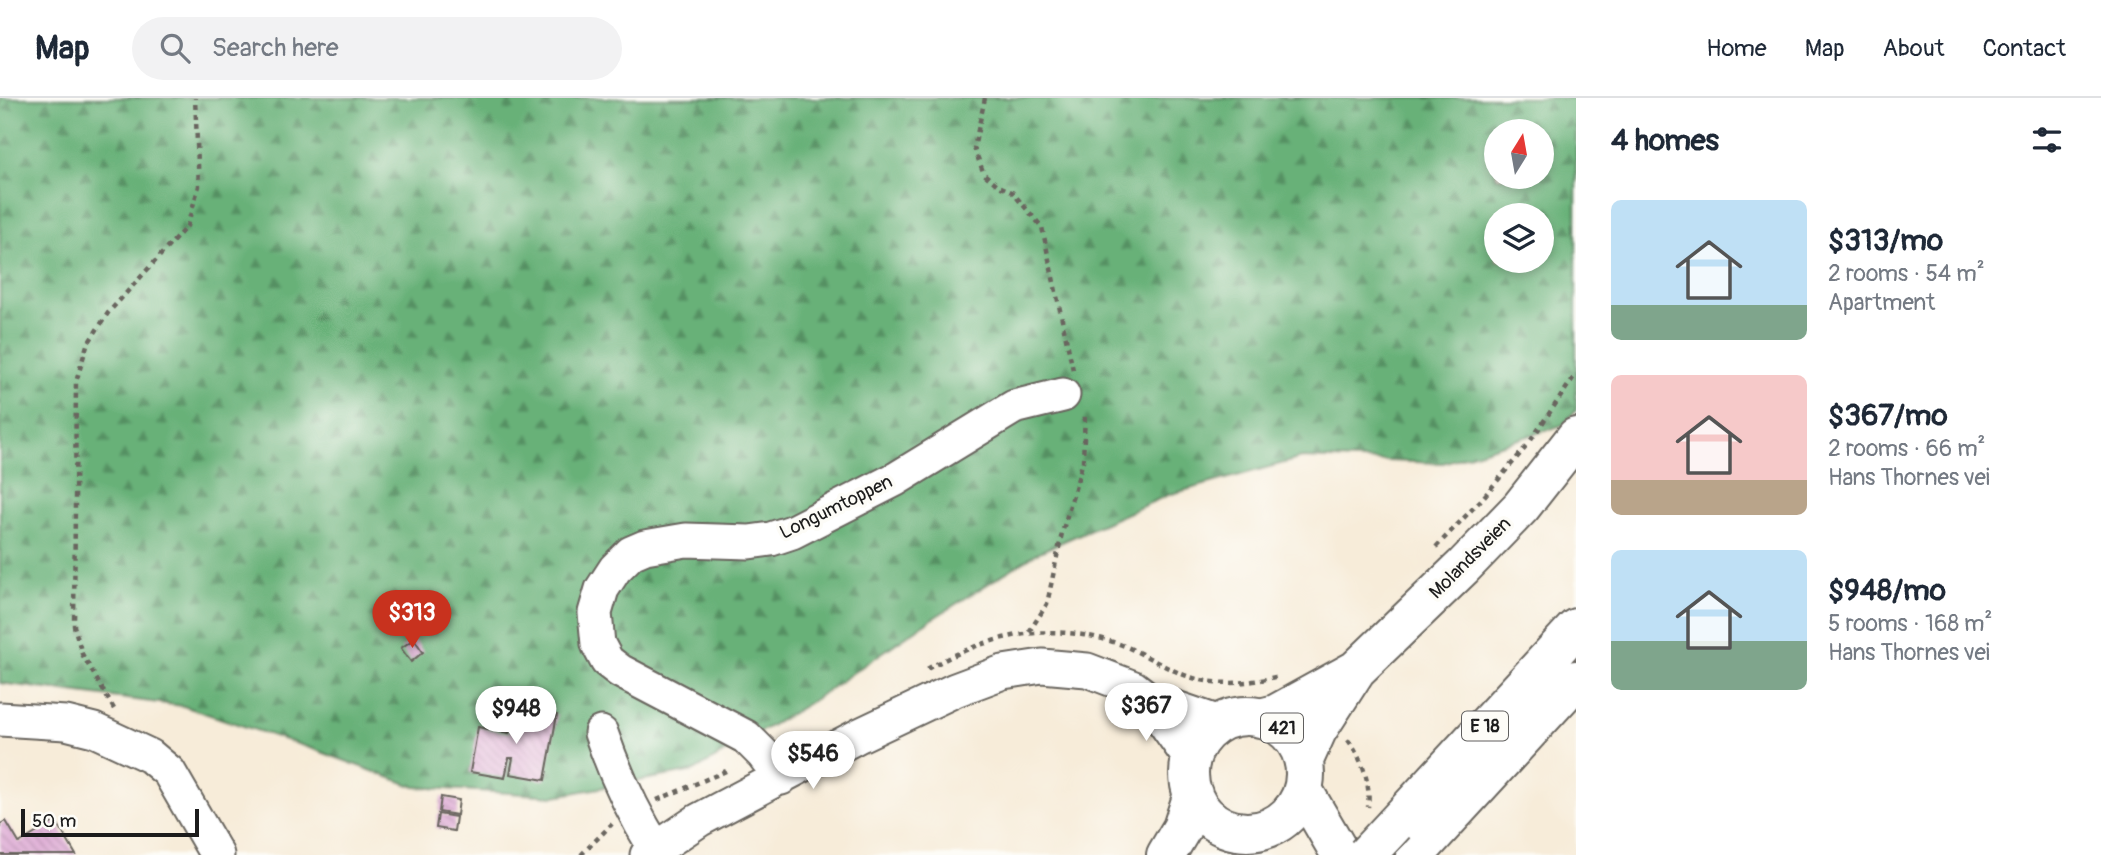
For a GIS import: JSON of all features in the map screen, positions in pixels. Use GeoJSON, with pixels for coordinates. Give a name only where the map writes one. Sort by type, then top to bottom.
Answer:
{"type":"FeatureCollection","features":[{"type":"Feature","properties":{"kind":"main road","name":"Molandsveien"},"geometry":{"type":"LineString","coordinates":[[1303,775],[1317,731],[1356,670],[1521,507],[1576,438]]}},
{"type":"Feature","properties":{"kind":"main road","name":"E 18"},"geometry":{"type":"LineString","coordinates":[[1400,834],[1576,628]]}},
{"type":"Feature","properties":{"kind":"main road","name":"Molandsveien"},"geometry":{"type":"LineString","coordinates":[[1260,718],[1276,714],[1356,670]]}},
{"type":"Feature","properties":{"kind":"main road","name":"E 18"},"geometry":{"type":"LineString","coordinates":[[1366,855],[1400,834],[1576,680]]}},
{"type":"Feature","properties":{"kind":"main road","name":"421"},"geometry":{"type":"LineString","coordinates":[[1193,855],[1205,845],[1291,813],[1303,775],[1300,750],[1288,733],[1270,721],[1240,717],[1220,723]]}},
{"type":"Feature","properties":{"kind":"main road"},"geometry":{"type":"LineString","coordinates":[[1166,855],[1182,828],[1199,742],[1220,723]]}},
{"type":"Feature","properties":{"kind":"main road"},"geometry":{"type":"LineString","coordinates":[[1303,775],[1341,855]]}},
{"type":"Feature","properties":{"kind":"main road"},"geometry":{"type":"LineString","coordinates":[[1192,777],[1198,804],[1213,821],[1251,830],[1326,855]]}},
{"type":"Feature","properties":{"kind":"street","name":"Longumtoppen"},"geometry":{"type":"LineString","coordinates":[[781,778],[746,737],[620,671],[607,660],[598,644],[595,613],[602,589],[615,569],[631,553],[662,543],[686,540],[749,542],[792,533],[895,479],[1014,407],[1074,392]]}},
{"type":"Feature","properties":{"kind":"street"},"geometry":{"type":"LineString","coordinates":[[601,733],[615,775],[651,851],[698,820],[860,735],[955,690],[1003,672],[1042,666],[1087,670],[1121,682],[1147,698],[1220,723]]}},
{"type":"Feature","properties":{"kind":"street"},"geometry":{"type":"LineString","coordinates":[[1147,698],[1192,777]]}},
{"type":"Feature","properties":{"kind":"street"},"geometry":{"type":"LineString","coordinates":[[0,719],[66,723],[94,730],[150,755],[169,772],[217,855]]}},
{"type":"Feature","properties":{"kind":"path"},"geometry":{"type":"LineString","coordinates":[[138,749],[82,654],[74,626],[76,382],[87,345],[108,313],[187,226],[199,186],[195,98]]}},
{"type":"Feature","properties":{"kind":"path"},"geometry":{"type":"LineString","coordinates":[[985,98],[974,148],[984,174],[999,186],[1013,192],[1042,227],[1074,392],[1085,415],[1083,461],[1062,533],[1047,604],[1028,633]]}},
{"type":"Feature","properties":{"kind":"path"},"geometry":{"type":"LineString","coordinates":[[1433,550],[1481,500],[1530,442],[1576,374]]}},
{"type":"Feature","properties":{"kind":"path"},"geometry":{"type":"LineString","coordinates":[[1345,735],[1364,768],[1369,799],[1400,834]]}},
{"type":"Feature","properties":{"kind":"green space"},"geometry":{"type":"Polygon","coordinates":[[[0,98],[1576,98],[1576,410],[1563,425],[1443,463],[1302,458],[1168,495],[1037,553],[921,626],[809,703],[694,771],[555,796],[415,787],[316,750],[183,706],[0,683],[0,98]]]}},
{"type":"Feature","properties":{"kind":"building"},"geometry":{"type":"Polygon","coordinates":[[[414,639],[423,652],[411,662],[401,648],[414,639]]]}},
{"type":"Feature","properties":{"kind":"building"},"geometry":{"type":"Polygon","coordinates":[[[514,707],[557,715],[545,780],[510,774],[513,758],[509,758],[505,778],[470,772],[478,727],[509,733],[514,707]]]}},
{"type":"Feature","properties":{"kind":"building"},"geometry":{"type":"Polygon","coordinates":[[[441,797],[459,800],[457,815],[439,812],[441,797]]]}},
{"type":"Feature","properties":{"kind":"building"},"geometry":{"type":"Polygon","coordinates":[[[438,814],[456,817],[454,831],[436,828],[438,814]]]}},
{"type":"Feature","properties":{"kind":"building"},"geometry":{"type":"Polygon","coordinates":[[[6,821],[19,843],[56,821],[76,855],[0,855],[0,824],[6,821]]]}}]}
